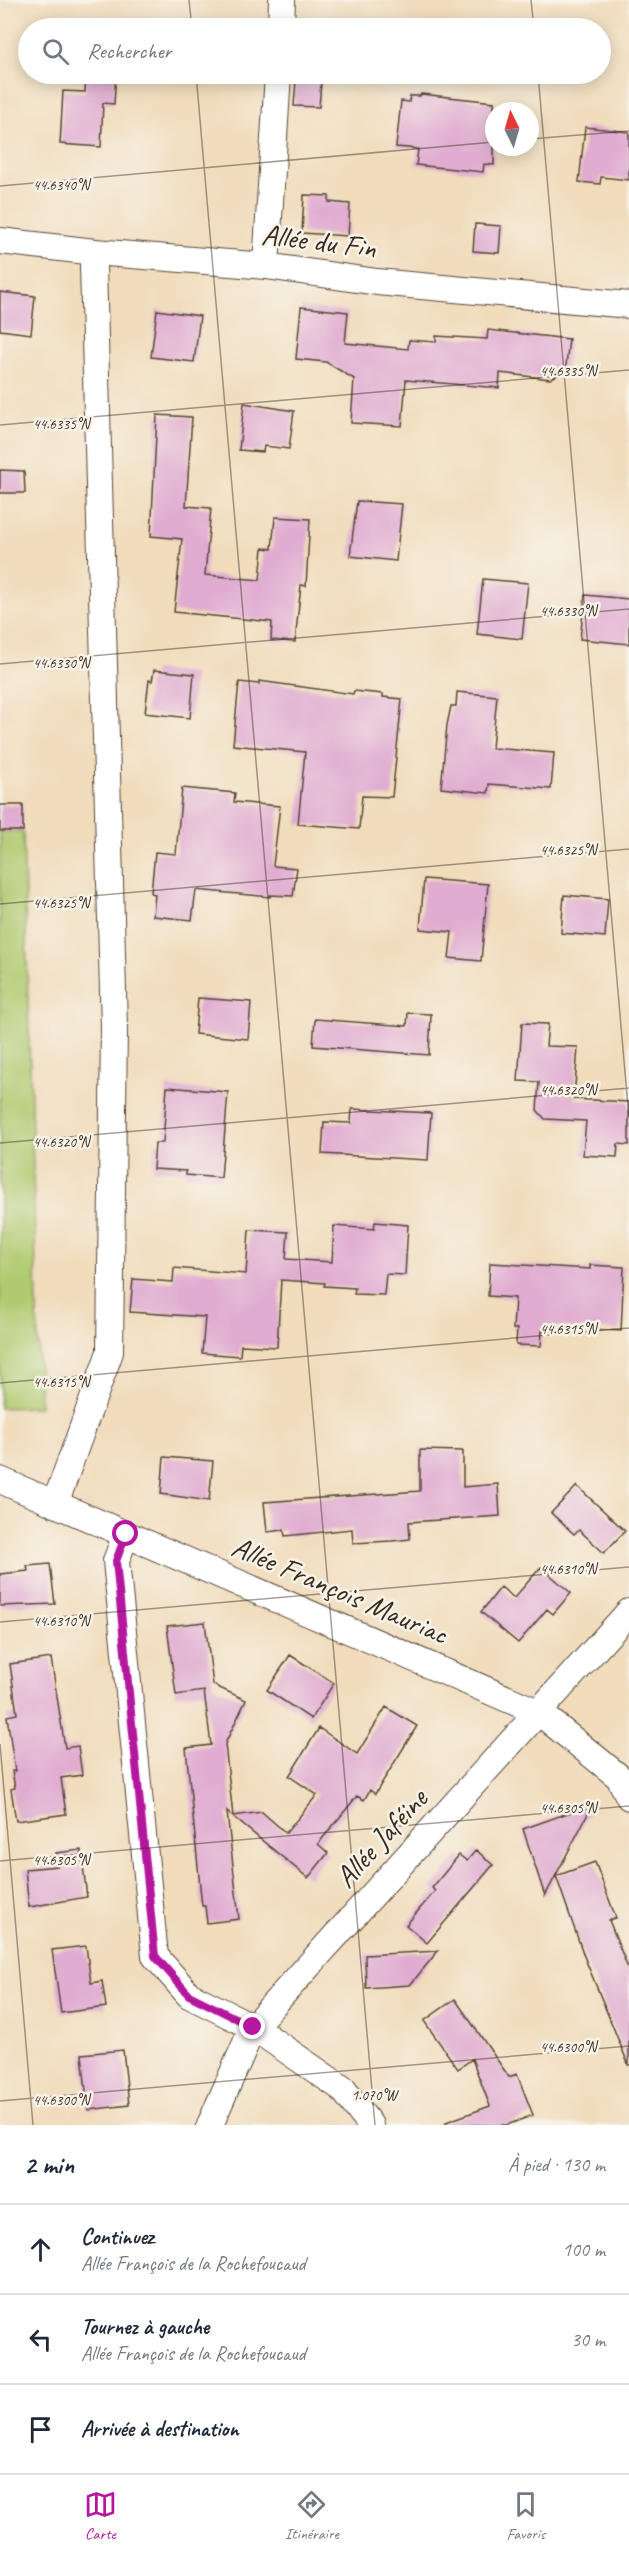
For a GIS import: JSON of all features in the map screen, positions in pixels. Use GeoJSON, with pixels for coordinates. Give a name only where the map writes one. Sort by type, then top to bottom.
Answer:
{"type":"FeatureCollection","features":[{"type":"Feature","properties":{"kind":"street"},"geometry":{"type":"LineString","coordinates":[[281,18],[282,0]]}},
{"type":"Feature","properties":{"kind":"street"},"geometry":{"type":"LineString","coordinates":[[266,266],[277,84]]}},
{"type":"Feature","properties":{"kind":"street","name":"Allée du Fin"},"geometry":{"type":"LineString","coordinates":[[0,241],[95,252],[266,266],[377,282],[629,304]]}},
{"type":"Feature","properties":{"kind":"street"},"geometry":{"type":"LineString","coordinates":[[55,1504],[110,1352],[114,1028],[93,267],[95,252]]}},
{"type":"Feature","properties":{"kind":"street","name":"Allée François Mauriac"},"geometry":{"type":"LineString","coordinates":[[0,1480],[540,1713],[619,1777],[629,1797]]}},
{"type":"Feature","properties":{"kind":"street"},"geometry":{"type":"LineString","coordinates":[[126,1534],[116,1561],[155,1956],[189,1995],[253,2027],[343,2090],[370,2125]]}},
{"type":"Feature","properties":{"kind":"street","name":"Allée Jaféine"},"geometry":{"type":"LineString","coordinates":[[210,2125],[253,2027],[540,1713],[629,1612]]}},
{"type":"Feature","properties":{"kind":"green space"},"geometry":{"type":"Polygon","coordinates":[[[0,831],[23,831],[40,1407],[0,1408],[0,831]]]}},
{"type":"Feature","properties":{"kind":"building"},"geometry":{"type":"Polygon","coordinates":[[[85,84],[115,84],[114,104],[103,103],[101,147],[60,144],[63,91],[85,92],[85,84]]]}},
{"type":"Feature","properties":{"kind":"building"},"geometry":{"type":"Polygon","coordinates":[[[296,84],[321,84],[319,107],[294,106],[296,84]]]}},
{"type":"Feature","properties":{"kind":"building"},"geometry":{"type":"Polygon","coordinates":[[[421,94],[494,102],[485,102],[485,156],[494,156],[494,165],[484,164],[483,172],[416,165],[418,149],[396,147],[401,101],[409,102],[410,96],[421,94]]]}},
{"type":"Feature","properties":{"kind":"building"},"geometry":{"type":"Polygon","coordinates":[[[585,127],[629,132],[629,180],[601,177],[600,184],[579,182],[585,127]]]}},
{"type":"Feature","properties":{"kind":"building"},"geometry":{"type":"Polygon","coordinates":[[[304,195],[329,196],[329,202],[350,204],[348,236],[302,233],[304,195]]]}},
{"type":"Feature","properties":{"kind":"building"},"geometry":{"type":"Polygon","coordinates":[[[475,224],[501,226],[499,253],[473,251],[475,224]]]}},
{"type":"Feature","properties":{"kind":"building"},"geometry":{"type":"Polygon","coordinates":[[[0,292],[35,296],[31,334],[0,330],[0,292]]]}},
{"type":"Feature","properties":{"kind":"building"},"geometry":{"type":"Polygon","coordinates":[[[301,307],[348,312],[345,343],[408,349],[409,340],[436,342],[436,336],[487,339],[488,330],[569,339],[566,366],[561,373],[550,379],[500,373],[499,388],[406,380],[402,426],[351,423],[354,379],[326,362],[296,359],[301,307]]]}},
{"type":"Feature","properties":{"kind":"building"},"geometry":{"type":"Polygon","coordinates":[[[157,310],[200,316],[194,362],[151,357],[157,310]]]}},
{"type":"Feature","properties":{"kind":"building"},"geometry":{"type":"Polygon","coordinates":[[[244,403],[294,411],[289,449],[264,446],[263,452],[239,450],[244,403]]]}},
{"type":"Feature","properties":{"kind":"building"},"geometry":{"type":"Polygon","coordinates":[[[157,415],[192,417],[186,506],[211,508],[205,575],[260,580],[263,548],[272,549],[275,517],[310,519],[306,586],[301,585],[295,642],[271,640],[272,622],[174,612],[182,539],[151,536],[157,415]]]}},
{"type":"Feature","properties":{"kind":"building"},"geometry":{"type":"Polygon","coordinates":[[[0,470],[24,471],[25,493],[0,493],[0,470]]]}},
{"type":"Feature","properties":{"kind":"building"},"geometry":{"type":"Polygon","coordinates":[[[357,501],[402,504],[396,561],[350,556],[357,501]]]}},
{"type":"Feature","properties":{"kind":"building"},"geometry":{"type":"Polygon","coordinates":[[[483,579],[528,583],[522,639],[477,634],[483,579]]]}},
{"type":"Feature","properties":{"kind":"building"},"geometry":{"type":"Polygon","coordinates":[[[585,595],[629,599],[629,644],[580,639],[585,595]]]}},
{"type":"Feature","properties":{"kind":"building"},"geometry":{"type":"Polygon","coordinates":[[[154,670],[194,674],[190,718],[145,713],[149,680],[152,681],[154,670]]]}},
{"type":"Feature","properties":{"kind":"building"},"geometry":{"type":"Polygon","coordinates":[[[259,681],[353,694],[354,691],[383,694],[383,697],[402,699],[392,797],[362,796],[359,829],[298,824],[305,752],[233,745],[239,682],[259,684],[259,681]]]}},
{"type":"Feature","properties":{"kind":"building"},"geometry":{"type":"Polygon","coordinates":[[[457,692],[497,696],[492,748],[554,753],[551,789],[489,784],[488,793],[441,788],[447,725],[451,706],[456,706],[457,692]]]}},
{"type":"Feature","properties":{"kind":"building"},"geometry":{"type":"Polygon","coordinates":[[[182,788],[235,793],[234,802],[280,806],[273,866],[297,868],[293,896],[270,895],[270,897],[196,890],[192,920],[153,916],[155,894],[151,893],[155,852],[176,854],[182,788]]]}},
{"type":"Feature","properties":{"kind":"building"},"geometry":{"type":"Polygon","coordinates":[[[0,805],[23,805],[23,831],[0,831],[0,805]]]}},
{"type":"Feature","properties":{"kind":"building"},"geometry":{"type":"Polygon","coordinates":[[[424,879],[488,884],[481,961],[449,958],[452,932],[420,929],[424,879]]]}},
{"type":"Feature","properties":{"kind":"building"},"geometry":{"type":"Polygon","coordinates":[[[564,895],[608,899],[605,937],[561,933],[564,895]]]}},
{"type":"Feature","properties":{"kind":"building"},"geometry":{"type":"Polygon","coordinates":[[[198,998],[251,1002],[248,1039],[195,1034],[198,998]]]}},
{"type":"Feature","properties":{"kind":"building"},"geometry":{"type":"Polygon","coordinates":[[[408,1013],[431,1014],[429,1055],[313,1046],[315,1019],[407,1026],[408,1013]]]}},
{"type":"Feature","properties":{"kind":"building"},"geometry":{"type":"Polygon","coordinates":[[[522,1023],[548,1024],[546,1046],[578,1047],[574,1099],[629,1102],[629,1145],[618,1144],[617,1157],[583,1155],[586,1121],[545,1119],[537,1110],[539,1082],[518,1081],[522,1023]]]}},
{"type":"Feature","properties":{"kind":"building"},"geometry":{"type":"Polygon","coordinates":[[[167,1087],[228,1092],[221,1178],[186,1175],[186,1171],[153,1169],[155,1143],[163,1143],[167,1087]]]}},
{"type":"Feature","properties":{"kind":"building"},"geometry":{"type":"Polygon","coordinates":[[[352,1109],[431,1113],[428,1160],[322,1154],[324,1122],[351,1123],[352,1109]]]}},
{"type":"Feature","properties":{"kind":"building"},"geometry":{"type":"Polygon","coordinates":[[[375,1222],[408,1225],[405,1275],[386,1274],[384,1295],[354,1294],[355,1288],[324,1286],[325,1283],[281,1280],[277,1347],[241,1345],[240,1356],[202,1353],[205,1317],[130,1312],[133,1279],[173,1282],[174,1268],[246,1274],[249,1230],[288,1232],[286,1259],[332,1262],[334,1226],[374,1229],[375,1222]]]}},
{"type":"Feature","properties":{"kind":"building"},"geometry":{"type":"Polygon","coordinates":[[[490,1263],[590,1269],[590,1265],[624,1267],[621,1331],[546,1326],[546,1331],[542,1331],[541,1346],[516,1345],[517,1329],[513,1329],[515,1298],[488,1296],[490,1263]]]}},
{"type":"Feature","properties":{"kind":"building"},"geometry":{"type":"Polygon","coordinates":[[[420,1450],[463,1451],[463,1487],[498,1484],[500,1516],[409,1522],[410,1539],[392,1541],[353,1543],[352,1529],[285,1536],[284,1530],[267,1532],[264,1502],[420,1491],[420,1450]]]}},
{"type":"Feature","properties":{"kind":"building"},"geometry":{"type":"Polygon","coordinates":[[[164,1457],[213,1461],[209,1501],[161,1494],[164,1457]]]}},
{"type":"Feature","properties":{"kind":"building"},"geometry":{"type":"Polygon","coordinates":[[[577,1486],[625,1531],[604,1553],[579,1530],[574,1534],[551,1513],[577,1486]]]}},
{"type":"Feature","properties":{"kind":"building"},"geometry":{"type":"Polygon","coordinates":[[[50,1564],[55,1604],[0,1606],[0,1574],[28,1571],[27,1566],[50,1564]]]}},
{"type":"Feature","properties":{"kind":"building"},"geometry":{"type":"Polygon","coordinates":[[[541,1567],[571,1593],[553,1614],[547,1609],[518,1643],[481,1612],[501,1587],[514,1598],[541,1567]]]}},
{"type":"Feature","properties":{"kind":"building"},"geometry":{"type":"Polygon","coordinates":[[[205,1622],[213,1685],[246,1700],[225,1744],[233,1816],[262,1812],[286,1833],[317,1795],[289,1776],[319,1728],[357,1754],[386,1707],[417,1726],[375,1794],[370,1790],[364,1800],[357,1796],[318,1844],[328,1853],[308,1878],[227,1812],[239,1919],[207,1923],[205,1906],[202,1906],[186,1748],[211,1745],[204,1691],[176,1695],[167,1626],[205,1622]]]}},
{"type":"Feature","properties":{"kind":"building"},"geometry":{"type":"Polygon","coordinates":[[[290,1655],[334,1683],[311,1719],[267,1690],[290,1655]]]}},
{"type":"Feature","properties":{"kind":"building"},"geometry":{"type":"Polygon","coordinates":[[[51,1658],[65,1748],[78,1746],[82,1775],[61,1778],[66,1814],[16,1821],[11,1789],[15,1788],[12,1771],[15,1771],[7,1716],[17,1714],[10,1664],[51,1658]]]}},
{"type":"Feature","properties":{"kind":"building"},"geometry":{"type":"Polygon","coordinates":[[[593,1804],[545,1896],[523,1829],[593,1804]]]}},
{"type":"Feature","properties":{"kind":"building"},"geometry":{"type":"Polygon","coordinates":[[[81,1850],[87,1897],[29,1907],[25,1869],[58,1866],[56,1853],[81,1850]]]}},
{"type":"Feature","properties":{"kind":"building"},"geometry":{"type":"Polygon","coordinates":[[[476,1850],[493,1865],[427,1943],[406,1925],[435,1891],[432,1888],[459,1855],[467,1861],[476,1850]]]}},
{"type":"Feature","properties":{"kind":"building"},"geometry":{"type":"Polygon","coordinates":[[[595,1862],[616,1918],[609,1920],[629,1971],[629,2066],[584,1956],[556,1876],[595,1862]]]}},
{"type":"Feature","properties":{"kind":"building"},"geometry":{"type":"Polygon","coordinates":[[[86,1946],[91,1983],[102,1981],[106,2007],[61,2013],[52,1950],[86,1946]]]}},
{"type":"Feature","properties":{"kind":"building"},"geometry":{"type":"Polygon","coordinates":[[[438,1951],[410,1985],[366,1988],[365,1955],[438,1951]]]}},
{"type":"Feature","properties":{"kind":"building"},"geometry":{"type":"Polygon","coordinates":[[[455,1999],[509,2077],[517,2074],[533,2115],[507,2125],[446,2125],[446,2122],[490,2106],[472,2059],[458,2069],[424,2021],[455,1999]]]}},
{"type":"Feature","properties":{"kind":"building"},"geometry":{"type":"Polygon","coordinates":[[[123,2050],[129,2105],[88,2110],[82,2054],[123,2050]]]}},
{"type":"Feature","properties":{"kind":"route"},"geometry":{"type":"LineString","coordinates":[[126,1534],[116,1561],[155,1956],[189,1995],[253,2027]]}}]}
